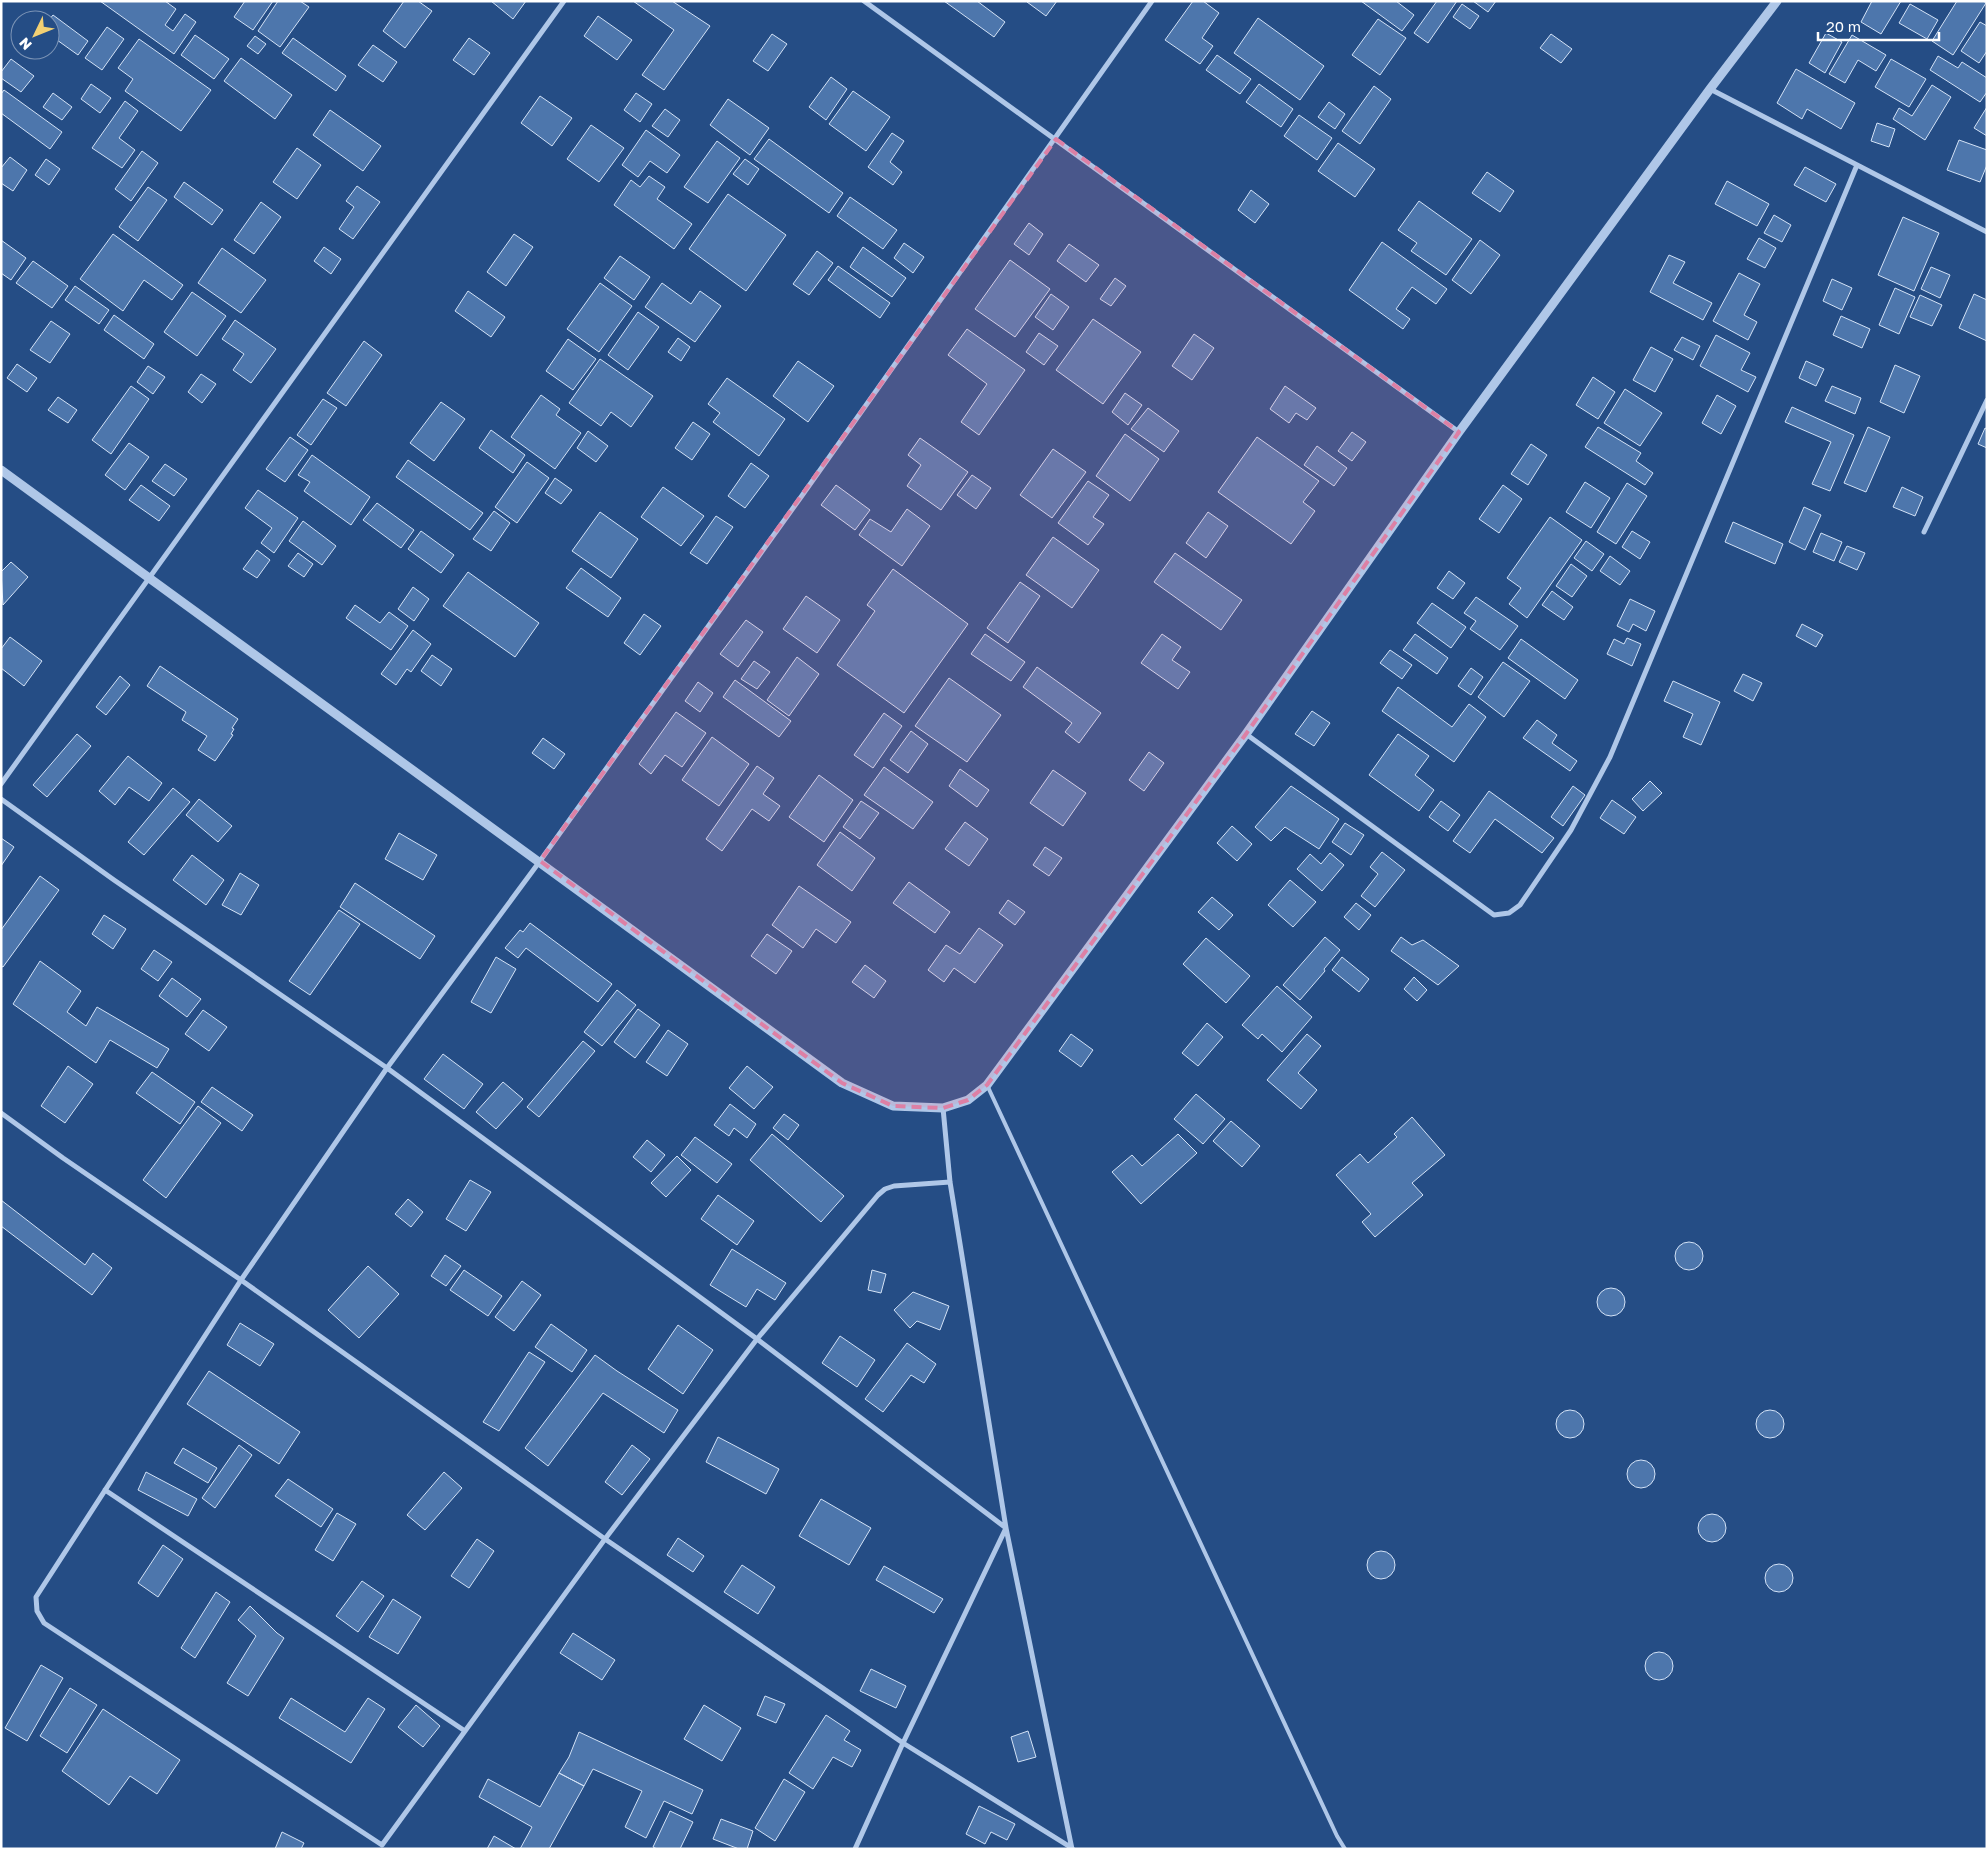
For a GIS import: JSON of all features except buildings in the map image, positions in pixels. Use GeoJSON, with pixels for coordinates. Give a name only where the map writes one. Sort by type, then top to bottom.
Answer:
{"type":"FeatureCollection","features":[{"type":"Feature","properties":{"kind":"street"},"geometry":{"type":"LineString","coordinates":[[1,784],[564,1]]}},
{"type":"Feature","properties":{"kind":"street"},"geometry":{"type":"LineString","coordinates":[[864,1],[1459,432]]}},
{"type":"Feature","properties":{"kind":"street"},"geometry":{"type":"LineString","coordinates":[[389,1849],[44,1623],[37,1611],[36,1597],[242,1280],[387,1068],[540,861],[1056,139],[1152,1]]}},
{"type":"Feature","properties":{"kind":"street"},"geometry":{"type":"LineString","coordinates":[[1,470],[540,861],[842,1084],[892,1106],[943,1108],[968,1100],[987,1085],[1246,734],[1459,432],[1710,89],[1777,1]]}},
{"type":"Feature","properties":{"kind":"street"},"geometry":{"type":"LineString","coordinates":[[1710,89],[1987,232]]}},
{"type":"Feature","properties":{"kind":"street"},"geometry":{"type":"LineString","coordinates":[[1246,734],[1494,915],[1509,913],[1520,905],[1571,830],[1610,757],[1857,165]]}},
{"type":"Feature","properties":{"kind":"street"},"geometry":{"type":"LineString","coordinates":[[1924,532],[1987,400]]}},
{"type":"Feature","properties":{"kind":"street"},"geometry":{"type":"LineString","coordinates":[[1,799],[114,880],[387,1068],[757,1339],[1006,1528]]}},
{"type":"Feature","properties":{"kind":"street"},"geometry":{"type":"LineString","coordinates":[[943,1108],[950,1182],[1006,1528],[1072,1849]]}},
{"type":"Feature","properties":{"kind":"street"},"geometry":{"type":"LineString","coordinates":[[1,1113],[63,1158],[242,1280],[605,1538],[903,1743],[1072,1849]]}},
{"type":"Feature","properties":{"kind":"street"},"geometry":{"type":"LineString","coordinates":[[382,1845],[605,1538],[757,1339],[878,1195],[894,1186],[950,1182]]}},
{"type":"Feature","properties":{"kind":"street"},"geometry":{"type":"LineString","coordinates":[[104,1490],[465,1731]]}},
{"type":"Feature","properties":{"kind":"street"},"geometry":{"type":"LineString","coordinates":[[855,1849],[903,1743],[1006,1528]]}},
{"type":"Feature","properties":{"kind":"lane"},"geometry":{"type":"LineString","coordinates":[[987,1085],[1337,1836],[1345,1849]]}},
{"type":"Feature","properties":{"kind":"highlighted area"},"geometry":{"type":"Polygon","coordinates":[[[1056,139],[1459,432],[1246,734],[987,1085],[968,1100],[943,1108],[893,1106],[842,1083],[540,861],[1056,139]]]}}]}
